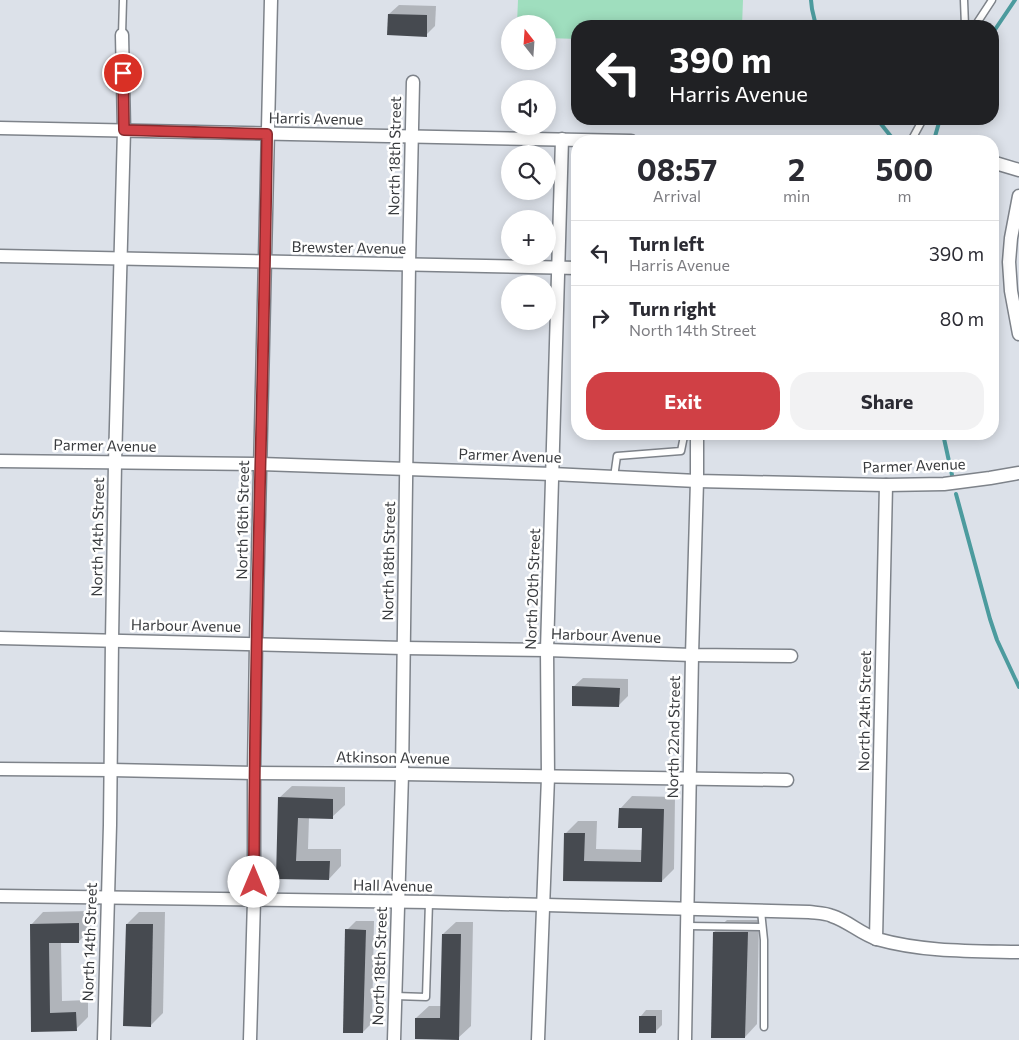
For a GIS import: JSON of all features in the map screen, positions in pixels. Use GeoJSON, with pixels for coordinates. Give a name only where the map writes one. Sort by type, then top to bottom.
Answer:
{"type":"FeatureCollection","features":[{"type":"Feature","properties":{"kind":"street","name":"North 16th Street"},"geometry":{"type":"LineString","coordinates":[[250,1040],[254,900],[256,644],[271,0]]}},
{"type":"Feature","properties":{"kind":"street","name":"North 14th Street"},"geometry":{"type":"LineString","coordinates":[[104,1040],[111,770],[115,462],[124,130],[122,35]]}},
{"type":"Feature","properties":{"kind":"street","name":"North 18th Street"},"geometry":{"type":"LineString","coordinates":[[394,1040],[402,774],[413,82]]}},
{"type":"Feature","properties":{"kind":"street","name":"Harris Avenue"},"geometry":{"type":"LineString","coordinates":[[0,128],[571,140]]}},
{"type":"Feature","properties":{"kind":"street","name":"North 20th Street"},"geometry":{"type":"LineString","coordinates":[[538,1040],[548,777],[547,650],[562,140]]}},
{"type":"Feature","properties":{"kind":"street"},"geometry":{"type":"LineString","coordinates":[[999,164],[1019,170]]}},
{"type":"Feature","properties":{"kind":"street"},"geometry":{"type":"LineString","coordinates":[[1019,196],[1010,238],[1009,262],[1011,291],[1019,334]]}},
{"type":"Feature","properties":{"kind":"street","name":"Brewster Avenue"},"geometry":{"type":"LineString","coordinates":[[0,256],[571,268]]}},
{"type":"Feature","properties":{"kind":"street","name":"North 22nd Street"},"geometry":{"type":"LineString","coordinates":[[685,1040],[697,440]]}},
{"type":"Feature","properties":{"kind":"street","name":"Parmer Avenue"},"geometry":{"type":"LineString","coordinates":[[0,461],[261,464],[697,481],[886,485],[944,484],[1019,473]]}},
{"type":"Feature","properties":{"kind":"street","name":"North 24th Street"},"geometry":{"type":"LineString","coordinates":[[876,938],[886,485]]}},
{"type":"Feature","properties":{"kind":"street","name":"Harbour Avenue"},"geometry":{"type":"LineString","coordinates":[[0,638],[790,656]]}},
{"type":"Feature","properties":{"kind":"street","name":"Atkinson Avenue"},"geometry":{"type":"LineString","coordinates":[[0,769],[786,780]]}},
{"type":"Feature","properties":{"kind":"street","name":"Hall Avenue"},"geometry":{"type":"LineString","coordinates":[[0,896],[429,902],[810,912],[832,916],[867,935],[913,947],[940,950],[1019,952]]}},
{"type":"Feature","properties":{"kind":"lane"},"geometry":{"type":"LineString","coordinates":[[122,35],[123,0]]}},
{"type":"Feature","properties":{"kind":"lane"},"geometry":{"type":"LineString","coordinates":[[964,0],[965,20]]}},
{"type":"Feature","properties":{"kind":"lane"},"geometry":{"type":"LineString","coordinates":[[979,20],[992,0]]}},
{"type":"Feature","properties":{"kind":"lane"},"geometry":{"type":"LineString","coordinates":[[614,477],[616,456],[681,451],[683,440]]}},
{"type":"Feature","properties":{"kind":"lane"},"geometry":{"type":"LineString","coordinates":[[395,996],[426,997],[429,902]]}},
{"type":"Feature","properties":{"kind":"lane"},"geometry":{"type":"LineString","coordinates":[[761,911],[764,940],[764,1027]]}},
{"type":"Feature","properties":{"kind":"lane"},"geometry":{"type":"LineString","coordinates":[[686,926],[762,927]]}},
{"type":"Feature","properties":{"kind":"green space"},"geometry":{"type":"Polygon","coordinates":[[[518,0],[743,0],[742,20],[571,20],[571,39],[556,38],[556,15],[517,15],[518,0]]]}},
{"type":"Feature","properties":{"kind":"building"},"geometry":{"type":"Polygon","coordinates":[[[388,14],[427,15],[427,37],[387,35],[388,14]]]}},
{"type":"Feature","properties":{"kind":"building"},"geometry":{"type":"Polygon","coordinates":[[[572,686],[620,688],[619,707],[572,706],[572,686]]]}},
{"type":"Feature","properties":{"kind":"building"},"geometry":{"type":"Polygon","coordinates":[[[278,797],[333,799],[333,819],[298,818],[296,861],[330,861],[329,880],[276,879],[278,797]]]}},
{"type":"Feature","properties":{"kind":"building"},"geometry":{"type":"Polygon","coordinates":[[[619,808],[664,809],[662,882],[563,881],[564,833],[585,833],[584,861],[641,862],[642,828],[618,828],[619,808]]]}},
{"type":"Feature","properties":{"kind":"building"},"geometry":{"type":"Polygon","coordinates":[[[79,923],[79,943],[49,943],[50,1013],[76,1012],[77,1031],[31,1032],[30,924],[79,923]]]}},
{"type":"Feature","properties":{"kind":"building"},"geometry":{"type":"Polygon","coordinates":[[[126,924],[153,924],[151,1027],[123,1026],[126,924]]]}},
{"type":"Feature","properties":{"kind":"building"},"geometry":{"type":"Polygon","coordinates":[[[345,929],[366,930],[363,1033],[343,1033],[345,929]]]}},
{"type":"Feature","properties":{"kind":"building"},"geometry":{"type":"Polygon","coordinates":[[[713,932],[748,932],[745,1038],[711,1038],[713,932]]]}},
{"type":"Feature","properties":{"kind":"building"},"geometry":{"type":"Polygon","coordinates":[[[442,934],[461,934],[459,1040],[415,1039],[415,1018],[440,1018],[442,934]]]}},
{"type":"Feature","properties":{"kind":"building"},"geometry":{"type":"Polygon","coordinates":[[[639,1016],[656,1016],[656,1033],[639,1033],[639,1016]]]}},
{"type":"Feature","properties":{"kind":"waterway"},"geometry":{"type":"LineString","coordinates":[[811,0],[815,20]]}},
{"type":"Feature","properties":{"kind":"waterway"},"geometry":{"type":"LineString","coordinates":[[999,24],[1015,0]]}},
{"type":"Feature","properties":{"kind":"waterway"},"geometry":{"type":"LineString","coordinates":[[882,125],[890,135]]}},
{"type":"Feature","properties":{"kind":"waterway"},"geometry":{"type":"LineString","coordinates":[[935,135],[938,125]]}},
{"type":"Feature","properties":{"kind":"waterway"},"geometry":{"type":"LineString","coordinates":[[944,440],[952,475]]}},
{"type":"Feature","properties":{"kind":"waterway"},"geometry":{"type":"LineString","coordinates":[[956,494],[990,619],[997,640],[1019,687]]}},
{"type":"Feature","properties":{"kind":"route"},"geometry":{"type":"LineString","coordinates":[[123,73],[124,130],[267,134],[256,644],[254,882]]}}]}
